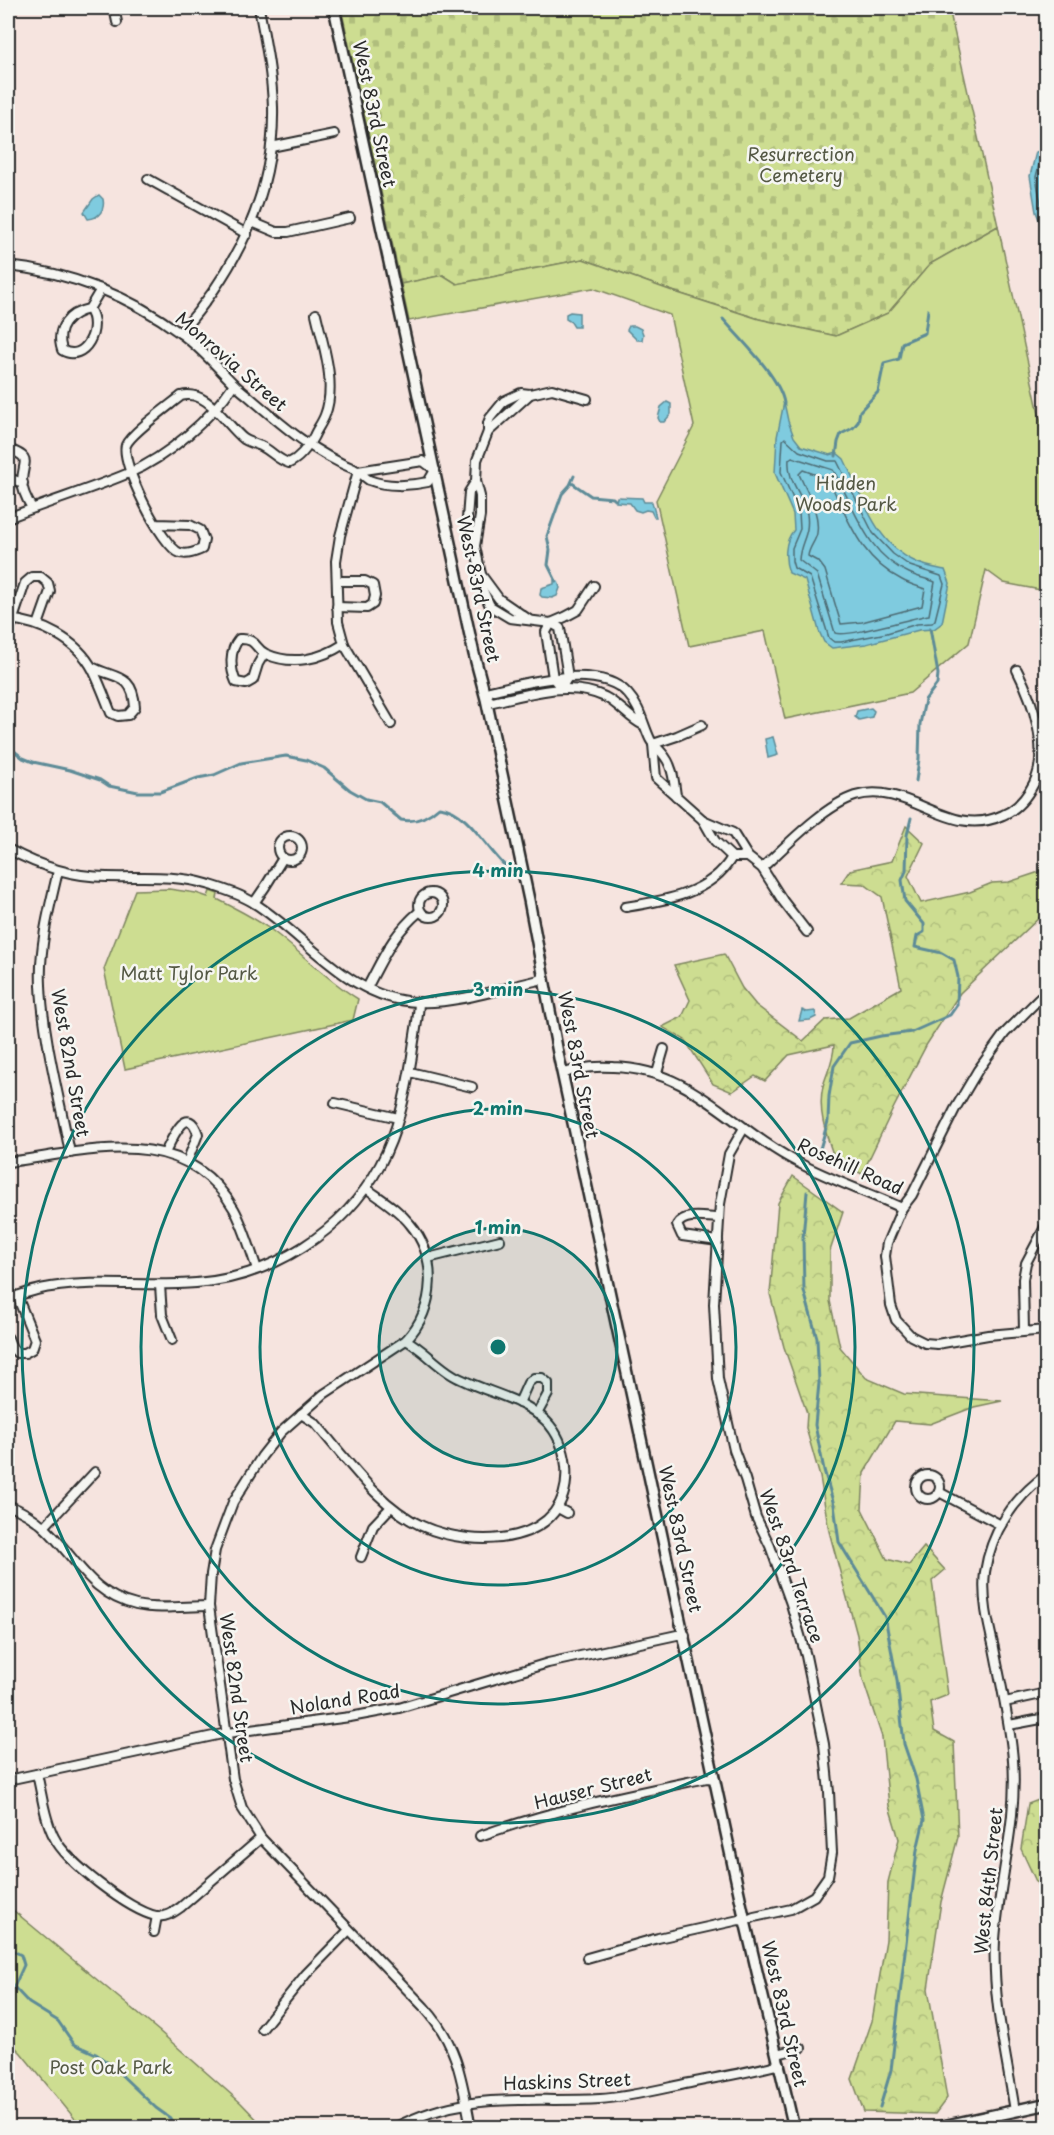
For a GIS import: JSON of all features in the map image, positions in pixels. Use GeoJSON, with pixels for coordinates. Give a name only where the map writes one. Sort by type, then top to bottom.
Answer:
{"type":"FeatureCollection","features":[{"type":"Feature","properties":{"kind":"main road"},"geometry":{"type":"LineString","coordinates":[[936,2127],[1047,2104]]}},
{"type":"Feature","properties":{"kind":"street"},"geometry":{"type":"LineString","coordinates":[[114,8],[117,22]]}},
{"type":"Feature","properties":{"kind":"street"},"geometry":{"type":"LineString","coordinates":[[180,333],[226,273],[252,222],[265,179],[271,147],[273,108],[271,77],[259,8]]}},
{"type":"Feature","properties":{"kind":"street","name":"West 83rd Street"},"geometry":{"type":"LineString","coordinates":[[334,8],[474,654],[486,699],[529,900],[567,1096],[745,1921],[794,2127]]}},
{"type":"Feature","properties":{"kind":"street"},"geometry":{"type":"LineString","coordinates":[[271,147],[334,134]]}},
{"type":"Feature","properties":{"kind":"street"},"geometry":{"type":"LineString","coordinates":[[148,179],[247,234]]}},
{"type":"Feature","properties":{"kind":"street"},"geometry":{"type":"LineString","coordinates":[[252,222],[276,232],[288,232],[350,219]]}},
{"type":"Feature","properties":{"kind":"street","name":"Monrovia Street"},"geometry":{"type":"LineString","coordinates":[[8,266],[66,277],[101,289],[131,303],[180,333],[234,384],[308,446],[358,471],[369,479],[407,486],[428,482],[435,470]]}},
{"type":"Feature","properties":{"kind":"street"},"geometry":{"type":"LineString","coordinates":[[89,309],[94,315],[94,333],[84,349],[76,354],[69,354],[62,350],[59,340],[60,333],[76,312],[89,309],[101,289]]}},
{"type":"Feature","properties":{"kind":"street"},"geometry":{"type":"LineString","coordinates":[[156,524],[190,525],[200,530],[204,540],[202,549],[194,553],[182,554],[173,549],[156,524],[131,473],[125,452],[131,437],[181,396],[189,394],[196,396],[214,409],[244,439],[262,447],[280,461],[289,463],[296,460],[308,446],[324,418],[329,394],[329,378],[316,314]]}},
{"type":"Feature","properties":{"kind":"street"},"geometry":{"type":"LineString","coordinates":[[8,518],[131,473],[173,447],[214,409],[234,384]]}},
{"type":"Feature","properties":{"kind":"street"},"geometry":{"type":"LineString","coordinates":[[475,546],[480,516],[480,496],[476,481],[477,460],[488,432],[530,394],[552,389],[587,399]]}},
{"type":"Feature","properties":{"kind":"street"},"geometry":{"type":"LineString","coordinates":[[8,449],[25,457],[26,468],[23,483],[26,498],[32,508]]}},
{"type":"Feature","properties":{"kind":"street"},"geometry":{"type":"LineString","coordinates":[[391,724],[344,644],[337,608],[336,561],[340,536],[358,471],[423,461],[435,470]]}},
{"type":"Feature","properties":{"kind":"street"},"geometry":{"type":"LineString","coordinates":[[8,478],[23,483]]}},
{"type":"Feature","properties":{"kind":"street"},"geometry":{"type":"LineString","coordinates":[[476,481],[469,492],[467,519],[481,574],[499,599],[528,619],[550,623],[560,628],[568,677],[561,688]]}},
{"type":"Feature","properties":{"kind":"street"},"geometry":{"type":"LineString","coordinates":[[8,634],[10,619],[25,583],[32,577],[40,577],[48,583],[50,591],[38,625]]}},
{"type":"Feature","properties":{"kind":"street"},"geometry":{"type":"LineString","coordinates":[[337,581],[365,581],[373,585],[375,596],[373,604],[367,608],[337,608]]}},
{"type":"Feature","properties":{"kind":"street"},"geometry":{"type":"LineString","coordinates":[[561,688],[553,678],[546,632],[550,623],[578,610],[594,586]]}},
{"type":"Feature","properties":{"kind":"street"},"geometry":{"type":"LineString","coordinates":[[10,619],[38,625],[71,644],[92,668],[111,712],[118,717],[128,715],[135,707],[128,684],[120,677],[92,668]]}},
{"type":"Feature","properties":{"kind":"street"},"geometry":{"type":"LineString","coordinates":[[264,654],[253,680],[246,684],[236,682],[232,672],[232,658],[233,646],[239,639],[254,642],[264,654],[295,660],[308,660],[334,651],[344,644]]}},
{"type":"Feature","properties":{"kind":"street"},"geometry":{"type":"LineString","coordinates":[[762,868],[833,807],[854,797],[871,794],[891,795],[961,822],[978,823],[1008,813],[1030,791],[1039,769],[1040,746],[1030,700],[1017,670]]}},
{"type":"Feature","properties":{"kind":"street"},"geometry":{"type":"LineString","coordinates":[[643,725],[617,704],[604,697],[575,688],[561,688],[493,702],[486,699],[490,691],[553,678],[595,678],[612,684],[627,692],[639,709],[643,725],[653,744],[671,766],[676,796]]}},
{"type":"Feature","properties":{"kind":"street"},"geometry":{"type":"LineString","coordinates":[[653,744],[702,725]]}},
{"type":"Feature","properties":{"kind":"street"},"geometry":{"type":"LineString","coordinates":[[653,744],[656,778],[704,820],[733,833],[748,856],[762,868],[783,901],[807,932]]}},
{"type":"Feature","properties":{"kind":"street"},"geometry":{"type":"LineString","coordinates":[[704,820],[715,841],[732,857]]}},
{"type":"Feature","properties":{"kind":"street"},"geometry":{"type":"LineString","coordinates":[[8,849],[58,871],[106,878],[141,877],[188,880],[225,890],[254,903],[342,974],[390,998],[419,1002],[444,1001],[544,979]]}},
{"type":"Feature","properties":{"kind":"street"},"geometry":{"type":"LineString","coordinates":[[625,907],[660,901],[686,893],[714,877],[732,857],[748,856]]}},
{"type":"Feature","properties":{"kind":"street"},"geometry":{"type":"LineString","coordinates":[[254,903],[266,888],[283,858]]}},
{"type":"Feature","properties":{"kind":"street","name":"West 82nd Street"},"geometry":{"type":"LineString","coordinates":[[58,871],[45,931],[40,984],[48,1042],[70,1153]]}},
{"type":"Feature","properties":{"kind":"street"},"geometry":{"type":"LineString","coordinates":[[367,988],[394,937],[404,924],[420,911]]}},
{"type":"Feature","properties":{"kind":"street","name":"Rosehill Road"},"geometry":{"type":"LineString","coordinates":[[563,1074],[571,1070],[604,1066],[657,1073],[698,1093],[744,1128],[796,1162],[902,1208],[912,1195],[955,1109],[978,1070],[1005,1034],[1029,1007],[1047,992]]}},
{"type":"Feature","properties":{"kind":"street"},"geometry":{"type":"LineString","coordinates":[[8,1299],[50,1287],[72,1284],[160,1285],[223,1280],[291,1255],[321,1235],[337,1221],[366,1188],[387,1151],[410,1072],[419,1002]]}},
{"type":"Feature","properties":{"kind":"street"},"geometry":{"type":"LineString","coordinates":[[657,1073],[664,1049]]}},
{"type":"Feature","properties":{"kind":"street"},"geometry":{"type":"LineString","coordinates":[[410,1072],[472,1087]]}},
{"type":"Feature","properties":{"kind":"street"},"geometry":{"type":"LineString","coordinates":[[335,1102],[398,1118]]}},
{"type":"Feature","properties":{"kind":"street"},"geometry":{"type":"LineString","coordinates":[[165,1153],[177,1127],[183,1122],[190,1122],[195,1126],[198,1134],[187,1162]]}},
{"type":"Feature","properties":{"kind":"street","name":"West 83rd Terrace"},"geometry":{"type":"LineString","coordinates":[[587,1958],[657,1938],[739,1920],[745,1921],[791,1909],[814,1896],[825,1883],[831,1864],[831,1822],[823,1736],[806,1656],[780,1574],[756,1517],[726,1419],[718,1379],[715,1333],[719,1218],[729,1154],[744,1128]]}},
{"type":"Feature","properties":{"kind":"street"},"geometry":{"type":"LineString","coordinates":[[8,1162],[130,1147],[165,1153],[187,1162],[210,1178],[228,1199],[235,1211],[257,1269]]}},
{"type":"Feature","properties":{"kind":"street","name":"West 82nd Street"},"geometry":{"type":"LineString","coordinates":[[366,1188],[398,1212],[419,1236],[428,1258],[429,1290],[425,1307],[406,1340],[324,1394],[281,1432],[262,1456],[233,1502],[215,1550],[209,1606],[233,1779],[242,1808],[261,1838],[439,2025],[454,2052],[471,2127]]}},
{"type":"Feature","properties":{"kind":"street"},"geometry":{"type":"LineString","coordinates":[[902,1208],[886,1243],[885,1256],[891,1305],[896,1320],[911,1336],[925,1343],[937,1344],[988,1335],[1047,1330]]}},
{"type":"Feature","properties":{"kind":"street"},"geometry":{"type":"LineString","coordinates":[[718,1241],[682,1236],[677,1225],[686,1217],[719,1218]]}},
{"type":"Feature","properties":{"kind":"street"},"geometry":{"type":"LineString","coordinates":[[1024,1331],[1023,1279],[1026,1263],[1047,1225]]}},
{"type":"Feature","properties":{"kind":"street"},"geometry":{"type":"LineString","coordinates":[[428,1258],[500,1240]]}},
{"type":"Feature","properties":{"kind":"street"},"geometry":{"type":"LineString","coordinates":[[160,1285],[162,1315],[172,1340]]}},
{"type":"Feature","properties":{"kind":"street"},"geometry":{"type":"LineString","coordinates":[[8,1338],[17,1353],[25,1353],[32,1349],[34,1340],[17,1296]]}},
{"type":"Feature","properties":{"kind":"street"},"geometry":{"type":"LineString","coordinates":[[301,1414],[315,1423],[391,1507],[421,1526],[465,1539],[486,1540],[507,1538],[524,1533],[542,1523],[558,1508],[566,1473],[565,1454],[554,1431],[537,1414],[519,1403],[454,1375],[406,1340]]}},
{"type":"Feature","properties":{"kind":"street"},"geometry":{"type":"LineString","coordinates":[[519,1403],[528,1383],[534,1378],[542,1378],[548,1383],[548,1394],[537,1414]]}},
{"type":"Feature","properties":{"kind":"street"},"geometry":{"type":"LineString","coordinates":[[44,1527],[96,1472]]}},
{"type":"Feature","properties":{"kind":"street","name":"West 84th Street"},"geometry":{"type":"LineString","coordinates":[[1015,2111],[998,2013],[995,1978],[997,1917],[1005,1872],[1014,1783],[1009,1725],[984,1595],[985,1573],[989,1554],[1001,1525],[1019,1498],[1047,1475]]}},
{"type":"Feature","properties":{"kind":"street"},"geometry":{"type":"LineString","coordinates":[[939,1492],[1001,1525]]}},
{"type":"Feature","properties":{"kind":"street"},"geometry":{"type":"LineString","coordinates":[[8,1504],[44,1527],[85,1576],[112,1596],[136,1605],[153,1607],[209,1606]]}},
{"type":"Feature","properties":{"kind":"street"},"geometry":{"type":"LineString","coordinates":[[361,1557],[373,1527],[391,1507]]}},
{"type":"Feature","properties":{"kind":"street"},"geometry":{"type":"LineString","coordinates":[[558,1508],[567,1513]]}},
{"type":"Feature","properties":{"kind":"street","name":"Noland Road"},"geometry":{"type":"LineString","coordinates":[[8,1780],[227,1733],[388,1710],[558,1660],[685,1635]]}},
{"type":"Feature","properties":{"kind":"street"},"geometry":{"type":"LineString","coordinates":[[1005,1702],[1047,1693]]}},
{"type":"Feature","properties":{"kind":"street"},"geometry":{"type":"LineString","coordinates":[[1009,1725],[1047,1718]]}},
{"type":"Feature","properties":{"kind":"street"},"geometry":{"type":"LineString","coordinates":[[37,1774],[53,1836],[62,1851],[74,1863],[131,1905],[157,1916],[169,1915],[182,1907],[261,1838]]}},
{"type":"Feature","properties":{"kind":"street","name":"Hauser Street"},"geometry":{"type":"LineString","coordinates":[[480,1836],[594,1802],[707,1778],[715,1779]]}},
{"type":"Feature","properties":{"kind":"street"},"geometry":{"type":"LineString","coordinates":[[154,1932],[157,1916]]}},
{"type":"Feature","properties":{"kind":"street"},"geometry":{"type":"LineString","coordinates":[[262,2029],[306,1974],[349,1930]]}},
{"type":"Feature","properties":{"kind":"street"},"geometry":{"type":"LineString","coordinates":[[777,2054],[801,2048]]}},
{"type":"Feature","properties":{"kind":"street","name":"Haskins Street"},"geometry":{"type":"LineString","coordinates":[[394,2127],[424,2114],[484,2100],[599,2099],[629,2096],[780,2064]]}},
{"type":"Feature","properties":{"kind":"green space","name":"Resurrection Cemetery"},"geometry":{"type":"Polygon","coordinates":[[[341,8],[949,8],[998,226],[930,264],[888,313],[836,336],[759,319],[583,259],[457,284],[443,275],[401,284],[341,8]]]}},
{"type":"Feature","properties":{"kind":"green space","name":"Hidden Woods Park"},"geometry":{"type":"Polygon","coordinates":[[[998,226],[1046,446],[1046,591],[1004,583],[986,570],[969,643],[910,693],[785,719],[765,631],[689,646],[656,500],[694,426],[670,315],[593,288],[409,321],[401,284],[443,275],[457,284],[583,259],[759,319],[836,336],[888,313],[930,264],[998,226]]]}},
{"type":"Feature","properties":{"kind":"green space"},"geometry":{"type":"Polygon","coordinates":[[[906,826],[924,843],[908,876],[921,903],[970,892],[992,883],[1009,882],[1039,872],[1046,861],[1046,915],[1040,917],[960,993],[927,1044],[862,1174],[835,1160],[824,1124],[821,1096],[834,1045],[789,1055],[765,1081],[755,1076],[732,1092],[713,1084],[685,1040],[662,1027],[682,1017],[690,1000],[674,965],[724,954],[742,988],[756,1005],[803,1041],[825,1020],[849,1018],[901,988],[882,897],[864,884],[841,883],[850,870],[892,861],[906,826]]]}},
{"type":"Feature","properties":{"kind":"green space","name":"Matt Tylor Park"},"geometry":{"type":"Polygon","coordinates":[[[169,889],[208,897],[210,891],[218,894],[217,899],[270,929],[358,999],[353,1020],[125,1069],[104,969],[135,890],[169,889]]]}},
{"type":"Feature","properties":{"kind":"green space"},"geometry":{"type":"Polygon","coordinates":[[[793,1176],[843,1212],[830,1251],[830,1301],[840,1347],[866,1378],[904,1394],[1002,1401],[974,1407],[930,1424],[895,1421],[864,1473],[862,1509],[887,1559],[909,1565],[924,1547],[945,1570],[932,1581],[948,1695],[930,1702],[934,1731],[954,1742],[958,1837],[941,1902],[928,1989],[947,2098],[935,2114],[864,2112],[852,2079],[872,2021],[886,1940],[888,1882],[899,1839],[889,1806],[882,1737],[863,1680],[857,1635],[829,1531],[820,1477],[806,1428],[807,1413],[784,1347],[770,1294],[778,1203],[793,1176]]]}},
{"type":"Feature","properties":{"kind":"green space"},"geometry":{"type":"Polygon","coordinates":[[[1046,1797],[1046,1903],[1021,1849],[1028,1804],[1046,1797]]]}},
{"type":"Feature","properties":{"kind":"green space","name":"Post Oak Park"},"geometry":{"type":"Polygon","coordinates":[[[8,1906],[159,2031],[241,2103],[264,2127],[95,2128],[75,2119],[8,2040],[8,1906]]]}},
{"type":"Feature","properties":{"kind":"water"},"geometry":{"type":"Polygon","coordinates":[[[1046,148],[1046,236],[1036,212],[1030,176],[1036,152],[1046,148]]]}},
{"type":"Feature","properties":{"kind":"water"},"geometry":{"type":"Polygon","coordinates":[[[99,195],[103,199],[102,209],[99,215],[88,219],[84,212],[93,199],[99,195]]]}},
{"type":"Feature","properties":{"kind":"water"},"geometry":{"type":"Polygon","coordinates":[[[579,313],[579,327],[574,327],[566,319],[566,314],[579,313]]]}},
{"type":"Feature","properties":{"kind":"water"},"geometry":{"type":"Polygon","coordinates":[[[629,326],[641,329],[642,340],[637,340],[627,330],[629,326]]]}},
{"type":"Feature","properties":{"kind":"water"},"geometry":{"type":"Polygon","coordinates":[[[667,402],[671,404],[671,414],[664,422],[660,422],[658,418],[661,407],[667,402]]]}},
{"type":"Feature","properties":{"kind":"water"},"geometry":{"type":"Polygon","coordinates":[[[784,402],[794,437],[801,446],[830,455],[837,453],[844,459],[871,516],[889,542],[900,553],[918,563],[945,570],[950,583],[942,623],[934,629],[919,630],[866,644],[832,648],[824,642],[805,580],[789,573],[786,562],[788,539],[794,530],[793,514],[775,473],[777,437],[784,402]]]}},
{"type":"Feature","properties":{"kind":"water"},"geometry":{"type":"Polygon","coordinates":[[[617,497],[642,498],[644,502],[652,502],[656,517],[651,511],[635,510],[630,503],[616,502],[617,497]]]}},
{"type":"Feature","properties":{"kind":"water"},"geometry":{"type":"Polygon","coordinates":[[[554,580],[558,581],[560,588],[557,596],[542,597],[541,588],[554,584],[554,580]]]}},
{"type":"Feature","properties":{"kind":"water"},"geometry":{"type":"Polygon","coordinates":[[[871,708],[874,711],[872,717],[859,720],[855,717],[857,711],[871,708]]]}},
{"type":"Feature","properties":{"kind":"water"},"geometry":{"type":"Polygon","coordinates":[[[773,737],[778,755],[768,758],[765,739],[773,737]]]}},
{"type":"Feature","properties":{"kind":"water"},"geometry":{"type":"Polygon","coordinates":[[[802,1010],[815,1011],[816,1017],[799,1021],[802,1010]]]}},
{"type":"Feature","properties":{"kind":"waterway"},"geometry":{"type":"LineString","coordinates":[[836,456],[841,434],[853,428],[858,422],[860,411],[878,392],[884,363],[899,359],[902,343],[925,333],[928,310]]}},
{"type":"Feature","properties":{"kind":"waterway"},"geometry":{"type":"LineString","coordinates":[[723,319],[768,371],[784,403]]}},
{"type":"Feature","properties":{"kind":"waterway"},"geometry":{"type":"LineString","coordinates":[[556,581],[548,565],[550,550],[547,536],[562,494],[574,476]]}},
{"type":"Feature","properties":{"kind":"waterway"},"geometry":{"type":"LineString","coordinates":[[572,483],[591,496],[615,500]]}},
{"type":"Feature","properties":{"kind":"waterway"},"geometry":{"type":"LineString","coordinates":[[916,781],[920,724],[925,700],[937,684],[938,674],[930,628]]}},
{"type":"Feature","properties":{"kind":"waterway"},"geometry":{"type":"LineString","coordinates":[[8,746],[23,758],[33,762],[70,770],[100,780],[109,786],[138,792],[160,792],[198,778],[214,775],[241,763],[286,756],[306,760],[324,768],[350,790],[366,799],[380,802],[401,820],[411,821],[421,818],[439,807],[450,810],[470,824],[512,872]]}},
{"type":"Feature","properties":{"kind":"waterway"},"geometry":{"type":"LineString","coordinates":[[820,1149],[828,1121],[834,1066],[850,1043],[912,1032],[950,1015],[957,1005],[958,977],[954,960],[942,953],[915,947],[917,936],[924,932],[924,924],[905,901],[902,880],[906,871],[907,835],[911,818]]}},
{"type":"Feature","properties":{"kind":"waterway"},"geometry":{"type":"LineString","coordinates":[[807,1192],[803,1237],[804,1291],[817,1338],[819,1383],[815,1425],[834,1505],[839,1542],[885,1617],[897,1680],[904,1744],[916,1779],[924,1820],[917,1850],[891,2070],[880,2107]]}},
{"type":"Feature","properties":{"kind":"waterway"},"geometry":{"type":"LineString","coordinates":[[8,1948],[21,1955],[24,1965],[14,1987],[29,2003],[58,2021],[74,2044],[96,2054],[113,2067],[156,2108],[170,2118],[174,2128]]}}]}
